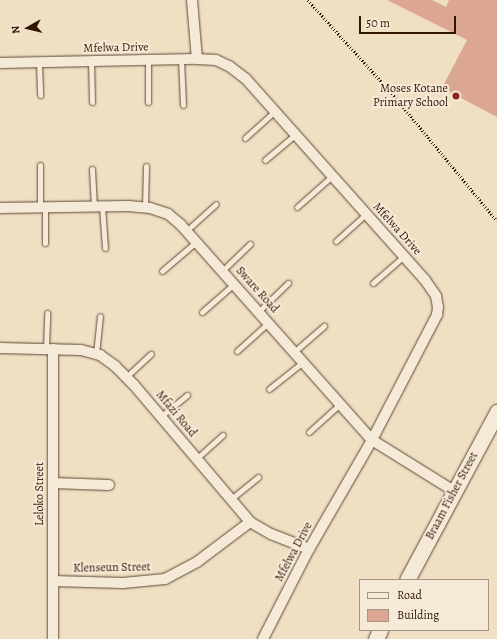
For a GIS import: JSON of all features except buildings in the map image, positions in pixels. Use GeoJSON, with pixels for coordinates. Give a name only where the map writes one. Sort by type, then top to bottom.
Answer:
{"type":"FeatureCollection","features":[{"type":"Feature","properties":{"kind":"street"},"geometry":{"type":"LineString","coordinates":[[192,0],[197,59]]}},
{"type":"Feature","properties":{"kind":"street","name":"Mfelwa Drive"},"geometry":{"type":"LineString","coordinates":[[0,63],[197,59],[216,60],[229,66],[246,79],[296,134],[404,256],[432,290],[438,307],[437,315],[372,440],[309,549],[263,639]]}},
{"type":"Feature","properties":{"kind":"street","name":"Sware Road"},"geometry":{"type":"LineString","coordinates":[[0,208],[98,206],[145,207],[168,214],[186,231],[234,284],[372,440],[454,491]]}},
{"type":"Feature","properties":{"kind":"street","name":"Mfazi Road"},"geometry":{"type":"LineString","coordinates":[[0,348],[81,350],[96,354],[115,366],[250,522],[270,534],[309,549]]}},
{"type":"Feature","properties":{"kind":"street","name":"Leloko Street"},"geometry":{"type":"LineString","coordinates":[[50,349],[53,483],[53,639]]}},
{"type":"Feature","properties":{"kind":"street","name":"Braam Fisher Street"},"geometry":{"type":"LineString","coordinates":[[408,579],[497,412]]}},
{"type":"Feature","properties":{"kind":"street"},"geometry":{"type":"LineString","coordinates":[[53,483],[109,485]]}},
{"type":"Feature","properties":{"kind":"street","name":"Klenseun Street"},"geometry":{"type":"LineString","coordinates":[[53,581],[123,583],[166,579],[197,562],[250,522]]}},
{"type":"Feature","properties":{"kind":"lane"},"geometry":{"type":"LineString","coordinates":[[181,60],[182,104]]}},
{"type":"Feature","properties":{"kind":"lane"},"geometry":{"type":"LineString","coordinates":[[91,61],[92,102]]}},
{"type":"Feature","properties":{"kind":"lane"},"geometry":{"type":"LineString","coordinates":[[148,61],[148,102]]}},
{"type":"Feature","properties":{"kind":"lane"},"geometry":{"type":"LineString","coordinates":[[39,62],[40,95]]}},
{"type":"Feature","properties":{"kind":"lane"},"geometry":{"type":"LineString","coordinates":[[246,138],[275,112]]}},
{"type":"Feature","properties":{"kind":"lane"},"geometry":{"type":"LineString","coordinates":[[266,160],[296,134]]}},
{"type":"Feature","properties":{"kind":"lane"},"geometry":{"type":"LineString","coordinates":[[40,165],[45,243]]}},
{"type":"Feature","properties":{"kind":"lane"},"geometry":{"type":"LineString","coordinates":[[145,207],[146,166]]}},
{"type":"Feature","properties":{"kind":"lane"},"geometry":{"type":"LineString","coordinates":[[92,169],[105,248]]}},
{"type":"Feature","properties":{"kind":"lane"},"geometry":{"type":"LineString","coordinates":[[297,207],[332,176]]}},
{"type":"Feature","properties":{"kind":"lane"},"geometry":{"type":"LineString","coordinates":[[186,231],[216,204]]}},
{"type":"Feature","properties":{"kind":"lane"},"geometry":{"type":"LineString","coordinates":[[336,241],[366,214]]}},
{"type":"Feature","properties":{"kind":"lane"},"geometry":{"type":"LineString","coordinates":[[162,271],[196,242]]}},
{"type":"Feature","properties":{"kind":"lane"},"geometry":{"type":"LineString","coordinates":[[222,271],[250,244]]}},
{"type":"Feature","properties":{"kind":"lane"},"geometry":{"type":"LineString","coordinates":[[373,283],[404,256]]}},
{"type":"Feature","properties":{"kind":"lane"},"geometry":{"type":"LineString","coordinates":[[258,312],[288,283]]}},
{"type":"Feature","properties":{"kind":"lane"},"geometry":{"type":"LineString","coordinates":[[202,312],[234,284]]}},
{"type":"Feature","properties":{"kind":"lane"},"geometry":{"type":"LineString","coordinates":[[47,313],[50,349]]}},
{"type":"Feature","properties":{"kind":"lane"},"geometry":{"type":"LineString","coordinates":[[96,354],[100,316]]}},
{"type":"Feature","properties":{"kind":"lane"},"geometry":{"type":"LineString","coordinates":[[237,351],[268,323]]}},
{"type":"Feature","properties":{"kind":"lane"},"geometry":{"type":"LineString","coordinates":[[294,352],[324,326]]}},
{"type":"Feature","properties":{"kind":"lane"},"geometry":{"type":"LineString","coordinates":[[126,377],[151,354]]}},
{"type":"Feature","properties":{"kind":"lane"},"geometry":{"type":"LineString","coordinates":[[269,390],[303,362]]}},
{"type":"Feature","properties":{"kind":"lane"},"geometry":{"type":"LineString","coordinates":[[160,417],[187,395]]}},
{"type":"Feature","properties":{"kind":"lane"},"geometry":{"type":"LineString","coordinates":[[309,432],[340,404]]}},
{"type":"Feature","properties":{"kind":"lane"},"geometry":{"type":"LineString","coordinates":[[196,459],[223,434]]}},
{"type":"Feature","properties":{"kind":"lane"},"geometry":{"type":"LineString","coordinates":[[231,499],[258,477]]}},
{"type":"Feature","properties":{"kind":"path"},"geometry":{"type":"LineString","coordinates":[[308,0],[390,91],[497,221]]}},
{"type":"Feature","properties":{"kind":"place","name":"Moses Kotane Primary School"},"geometry":{"type":"Point","coordinates":[456,96]}}]}
